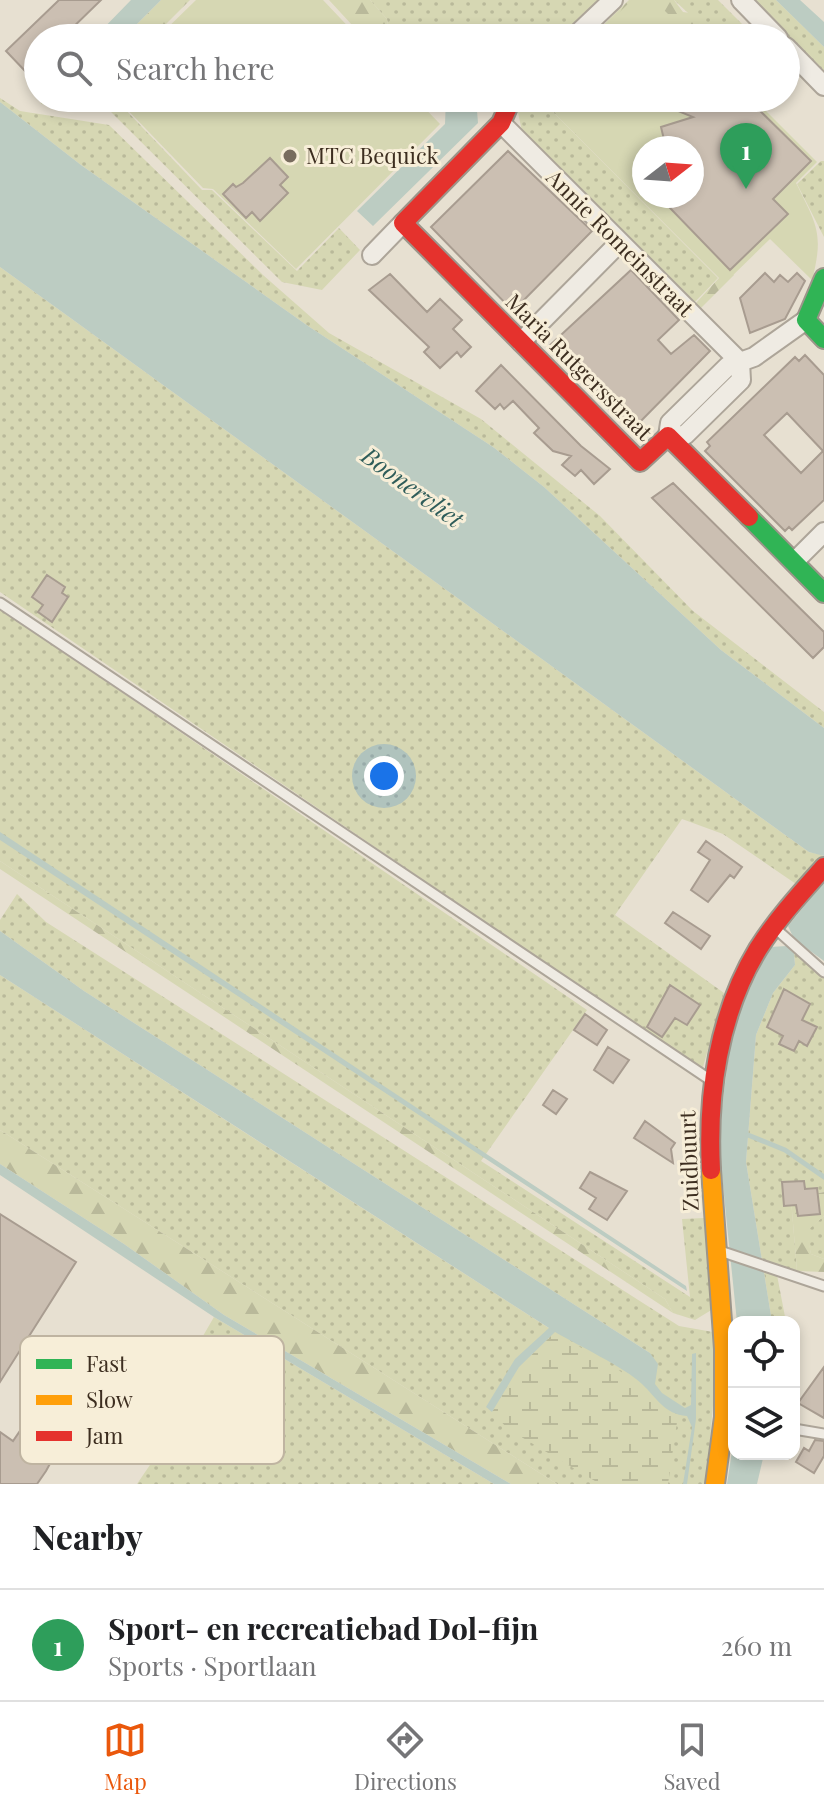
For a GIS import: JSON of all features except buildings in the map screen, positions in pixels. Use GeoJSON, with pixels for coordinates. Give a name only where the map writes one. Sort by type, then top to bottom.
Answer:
{"type":"FeatureCollection","features":[{"type":"Feature","properties":{"kind":"street"},"geometry":{"type":"LineString","coordinates":[[588,24],[613,0]]}},
{"type":"Feature","properties":{"kind":"street"},"geometry":{"type":"LineString","coordinates":[[741,0],[764,24]]}},
{"type":"Feature","properties":{"kind":"street"},"geometry":{"type":"LineString","coordinates":[[800,61],[824,86]]}},
{"type":"Feature","properties":{"kind":"street"},"geometry":{"type":"LineString","coordinates":[[372,255],[501,123],[506,112]]}},
{"type":"Feature","properties":{"kind":"street","name":"Annie Romeinstraat"},"geometry":{"type":"LineString","coordinates":[[501,123],[740,362]]}},
{"type":"Feature","properties":{"kind":"street","name":"Maria Rutgersstraat"},"geometry":{"type":"LineString","coordinates":[[403,223],[640,462],[668,436],[824,593]]}},
{"type":"Feature","properties":{"kind":"street"},"geometry":{"type":"LineString","coordinates":[[521,342],[619,243]]}},
{"type":"Feature","properties":{"kind":"street"},"geometry":{"type":"LineString","coordinates":[[668,436],[670,423],[728,366],[754,357],[806,320],[824,278]]}},
{"type":"Feature","properties":{"kind":"street"},"geometry":{"type":"LineString","coordinates":[[806,320],[824,339]]}},
{"type":"Feature","properties":{"kind":"street"},"geometry":{"type":"LineString","coordinates":[[794,562],[824,532]]}},
{"type":"Feature","properties":{"kind":"street","name":"Zuidbuurt"},"geometry":{"type":"LineString","coordinates":[[729,1388],[722,1251],[709,1137],[712,1080],[719,1042],[735,996],[824,867]]}},
{"type":"Feature","properties":{"kind":"street","name":"Zuidbuurt"},"geometry":{"type":"LineString","coordinates":[[715,1484],[728,1430]]}},
{"type":"Feature","properties":{"kind":"lane"},"geometry":{"type":"LineString","coordinates":[[0,603],[712,1080]]}},
{"type":"Feature","properties":{"kind":"lane"},"geometry":{"type":"LineString","coordinates":[[780,932],[824,972]]}},
{"type":"Feature","properties":{"kind":"lane"},"geometry":{"type":"LineString","coordinates":[[722,1251],[824,1286]]}},
{"type":"Feature","properties":{"kind":"lane"},"geometry":{"type":"LineString","coordinates":[[800,1430],[824,1434]]}},
{"type":"Feature","properties":{"kind":"green space"},"geometry":{"type":"Polygon","coordinates":[[[161,0],[190,0],[166,24],[137,24],[161,0]]]}},
{"type":"Feature","properties":{"kind":"green space"},"geometry":{"type":"Polygon","coordinates":[[[196,0],[323,0],[346,24],[171,24],[196,0]]]}},
{"type":"Feature","properties":{"kind":"green space"},"geometry":{"type":"Polygon","coordinates":[[[329,0],[370,0],[388,24],[351,24],[329,0]]]}},
{"type":"Feature","properties":{"kind":"green space"},"geometry":{"type":"Polygon","coordinates":[[[370,0],[600,0],[575,24],[388,24],[370,0]]]}},
{"type":"Feature","properties":{"kind":"green space"},"geometry":{"type":"Polygon","coordinates":[[[629,0],[674,0],[683,12],[697,14],[700,24],[604,24],[629,0]]]}},
{"type":"Feature","properties":{"kind":"green space"},"geometry":{"type":"Polygon","coordinates":[[[632,0],[654,0],[678,24],[607,24],[632,0]]]}},
{"type":"Feature","properties":{"kind":"green space"},"geometry":{"type":"Polygon","coordinates":[[[674,0],[718,0],[742,24],[700,24],[674,0]]]}},
{"type":"Feature","properties":{"kind":"green space"},"geometry":{"type":"Polygon","coordinates":[[[753,0],[776,0],[824,47],[824,74],[800,49],[800,24],[776,24],[753,0]]]}},
{"type":"Feature","properties":{"kind":"green space"},"geometry":{"type":"Polygon","coordinates":[[[0,98],[24,112],[109,125],[263,275],[329,333],[481,419],[600,516],[693,611],[824,712],[824,728],[721,650],[544,487],[493,447],[308,326],[81,165],[0,102],[0,98]]]}},
{"type":"Feature","properties":{"kind":"green space"},"geometry":{"type":"Polygon","coordinates":[[[111,112],[128,112],[202,190],[212,190],[297,271],[339,228],[360,250],[322,290],[282,282],[111,112]]]}},
{"type":"Feature","properties":{"kind":"green space","name":"MTC Bequick"},"geometry":{"type":"Polygon","coordinates":[[[130,112],[428,112],[440,124],[296,269],[213,189],[203,188],[130,112]]]}},
{"type":"Feature","properties":{"kind":"green space"},"geometry":{"type":"Polygon","coordinates":[[[518,112],[553,112],[632,192],[632,208],[648,208],[718,278],[693,304],[522,131],[518,112]]]}},
{"type":"Feature","properties":{"kind":"green space"},"geometry":{"type":"Polygon","coordinates":[[[553,112],[572,112],[632,182],[632,191],[553,112]]]}},
{"type":"Feature","properties":{"kind":"green space"},"geometry":{"type":"Polygon","coordinates":[[[554,112],[767,112],[817,162],[796,183],[809,209],[818,240],[812,280],[770,239],[725,283],[650,208],[704,208],[704,136],[632,136],[632,190],[554,112]]]}},
{"type":"Feature","properties":{"kind":"green space"},"geometry":{"type":"Polygon","coordinates":[[[824,161],[824,237],[797,184],[824,161]]]}},
{"type":"Feature","properties":{"kind":"green space"},"geometry":{"type":"Polygon","coordinates":[[[649,208],[668,208],[734,275],[700,309],[695,304],[719,278],[649,208]]]}},
{"type":"Feature","properties":{"kind":"green space"},"geometry":{"type":"Polygon","coordinates":[[[0,267],[781,832],[809,852],[823,855],[796,884],[723,834],[682,819],[615,915],[724,993],[703,1067],[691,1062],[0,592],[0,267]]]}},
{"type":"Feature","properties":{"kind":"green space"},"geometry":{"type":"Polygon","coordinates":[[[0,609],[587,1010],[481,1161],[690,1297],[682,1219],[704,1218],[713,1309],[695,1320],[673,1313],[665,1299],[0,861],[0,609]]]}},
{"type":"Feature","properties":{"kind":"green space"},"geometry":{"type":"Polygon","coordinates":[[[0,861],[665,1299],[673,1313],[0,869],[0,861]]]}},
{"type":"Feature","properties":{"kind":"green space"},"geometry":{"type":"Polygon","coordinates":[[[17,894],[46,922],[679,1326],[713,1332],[719,1338],[706,1484],[557,1484],[0,1130],[0,975],[555,1332],[650,1353],[84,991],[0,931],[0,920],[17,894]]]}},
{"type":"Feature","properties":{"kind":"green space"},"geometry":{"type":"Polygon","coordinates":[[[794,953],[824,974],[824,1192],[791,1199],[797,1271],[777,1275],[785,1316],[771,1316],[746,1162],[756,1035],[773,993],[795,965],[794,953]]]}},
{"type":"Feature","properties":{"kind":"green space"},"geometry":{"type":"Polygon","coordinates":[[[0,1130],[557,1484],[511,1484],[284,1350],[284,1336],[260,1336],[224,1315],[124,1244],[0,1164],[0,1130]]]}},
{"type":"Feature","properties":{"kind":"green space"},"geometry":{"type":"Polygon","coordinates":[[[824,1192],[824,1216],[807,1231],[811,1254],[824,1259],[824,1272],[797,1271],[791,1199],[824,1192]]]}},
{"type":"Feature","properties":{"kind":"green space"},"geometry":{"type":"Polygon","coordinates":[[[824,1216],[824,1259],[811,1254],[806,1231],[824,1216]]]}},
{"type":"Feature","properties":{"kind":"green space"},"geometry":{"type":"Polygon","coordinates":[[[214,1317],[246,1336],[203,1336],[214,1317]]]}},
{"type":"Feature","properties":{"kind":"green space"},"geometry":{"type":"Polygon","coordinates":[[[555,1332],[643,1385],[658,1404],[678,1415],[668,1484],[600,1484],[508,1429],[492,1412],[519,1367],[555,1332]]]}},
{"type":"Feature","properties":{"kind":"green space"},"geometry":{"type":"Polygon","coordinates":[[[284,1359],[494,1484],[137,1484],[151,1464],[284,1464],[284,1359]]]}},
{"type":"Feature","properties":{"kind":"water"},"geometry":{"type":"Polygon","coordinates":[[[131,0],[161,0],[137,24],[108,24],[131,0]]]}},
{"type":"Feature","properties":{"kind":"water"},"geometry":{"type":"Polygon","coordinates":[[[776,0],[800,0],[824,22],[824,47],[776,0]]]}},
{"type":"Feature","properties":{"kind":"water","name":"Boonervliet"},"geometry":{"type":"Polygon","coordinates":[[[0,102],[81,165],[308,326],[493,447],[544,487],[721,650],[824,728],[824,856],[809,852],[781,832],[0,267],[0,102]]]}},
{"type":"Feature","properties":{"kind":"water"},"geometry":{"type":"Polygon","coordinates":[[[445,112],[477,112],[478,123],[373,226],[357,211],[445,124],[445,112]]]}},
{"type":"Feature","properties":{"kind":"water"},"geometry":{"type":"Polygon","coordinates":[[[0,832],[686,1286],[687,1291],[0,840],[0,832]]]}},
{"type":"Feature","properties":{"kind":"water"},"geometry":{"type":"Polygon","coordinates":[[[824,882],[824,961],[802,945],[794,953],[795,965],[773,993],[756,1035],[746,1162],[771,1316],[736,1316],[718,1137],[733,1023],[770,947],[787,946],[794,939],[788,926],[824,882]]]}},
{"type":"Feature","properties":{"kind":"water"},"geometry":{"type":"Polygon","coordinates":[[[0,931],[84,991],[650,1353],[658,1364],[655,1384],[662,1393],[685,1408],[691,1405],[692,1354],[696,1353],[696,1419],[687,1484],[683,1484],[692,1427],[687,1416],[667,1409],[634,1377],[555,1332],[519,1367],[492,1412],[486,1407],[515,1359],[549,1328],[0,975],[0,931]]]}},
{"type":"Feature","properties":{"kind":"water"},"geometry":{"type":"Polygon","coordinates":[[[0,1164],[260,1336],[246,1336],[214,1317],[0,1175],[0,1164]]]}},
{"type":"Feature","properties":{"kind":"water"},"geometry":{"type":"Polygon","coordinates":[[[284,1350],[511,1484],[494,1484],[284,1359],[284,1350]]]}},
{"type":"Feature","properties":{"kind":"water"},"geometry":{"type":"Polygon","coordinates":[[[731,1460],[763,1460],[757,1484],[727,1484],[731,1460]]]}},
{"type":"Feature","properties":{"kind":"waterway"},"geometry":{"type":"LineString","coordinates":[[748,1135],[785,1150],[824,1177]]}},
{"type":"Feature","properties":{"kind":"traffic: fast"},"geometry":{"type":"LineString","coordinates":[[824,278],[806,320],[824,339]]}},
{"type":"Feature","properties":{"kind":"traffic: fast"},"geometry":{"type":"LineString","coordinates":[[749,517],[824,593]]}},
{"type":"Feature","properties":{"kind":"traffic: slow"},"geometry":{"type":"LineString","coordinates":[[711,1170],[724,1349],[724,1417],[715,1484]]}},
{"type":"Feature","properties":{"kind":"traffic: jam"},"geometry":{"type":"LineString","coordinates":[[506,112],[501,123],[403,223],[640,462],[668,436],[749,517]]}},
{"type":"Feature","properties":{"kind":"traffic: jam"},"geometry":{"type":"LineString","coordinates":[[711,1170],[714,1085],[724,1028],[733,1001],[744,974],[765,938],[824,867]]}},
{"type":"Feature","properties":{"kind":"place","name":"MTC Bequick"},"geometry":{"type":"Point","coordinates":[290,156]}},
{"type":"Feature","properties":{"kind":"place","name":"Sport- en recreatiebad Dol-fijn"},"geometry":{"type":"Point","coordinates":[746,189]}}]}
